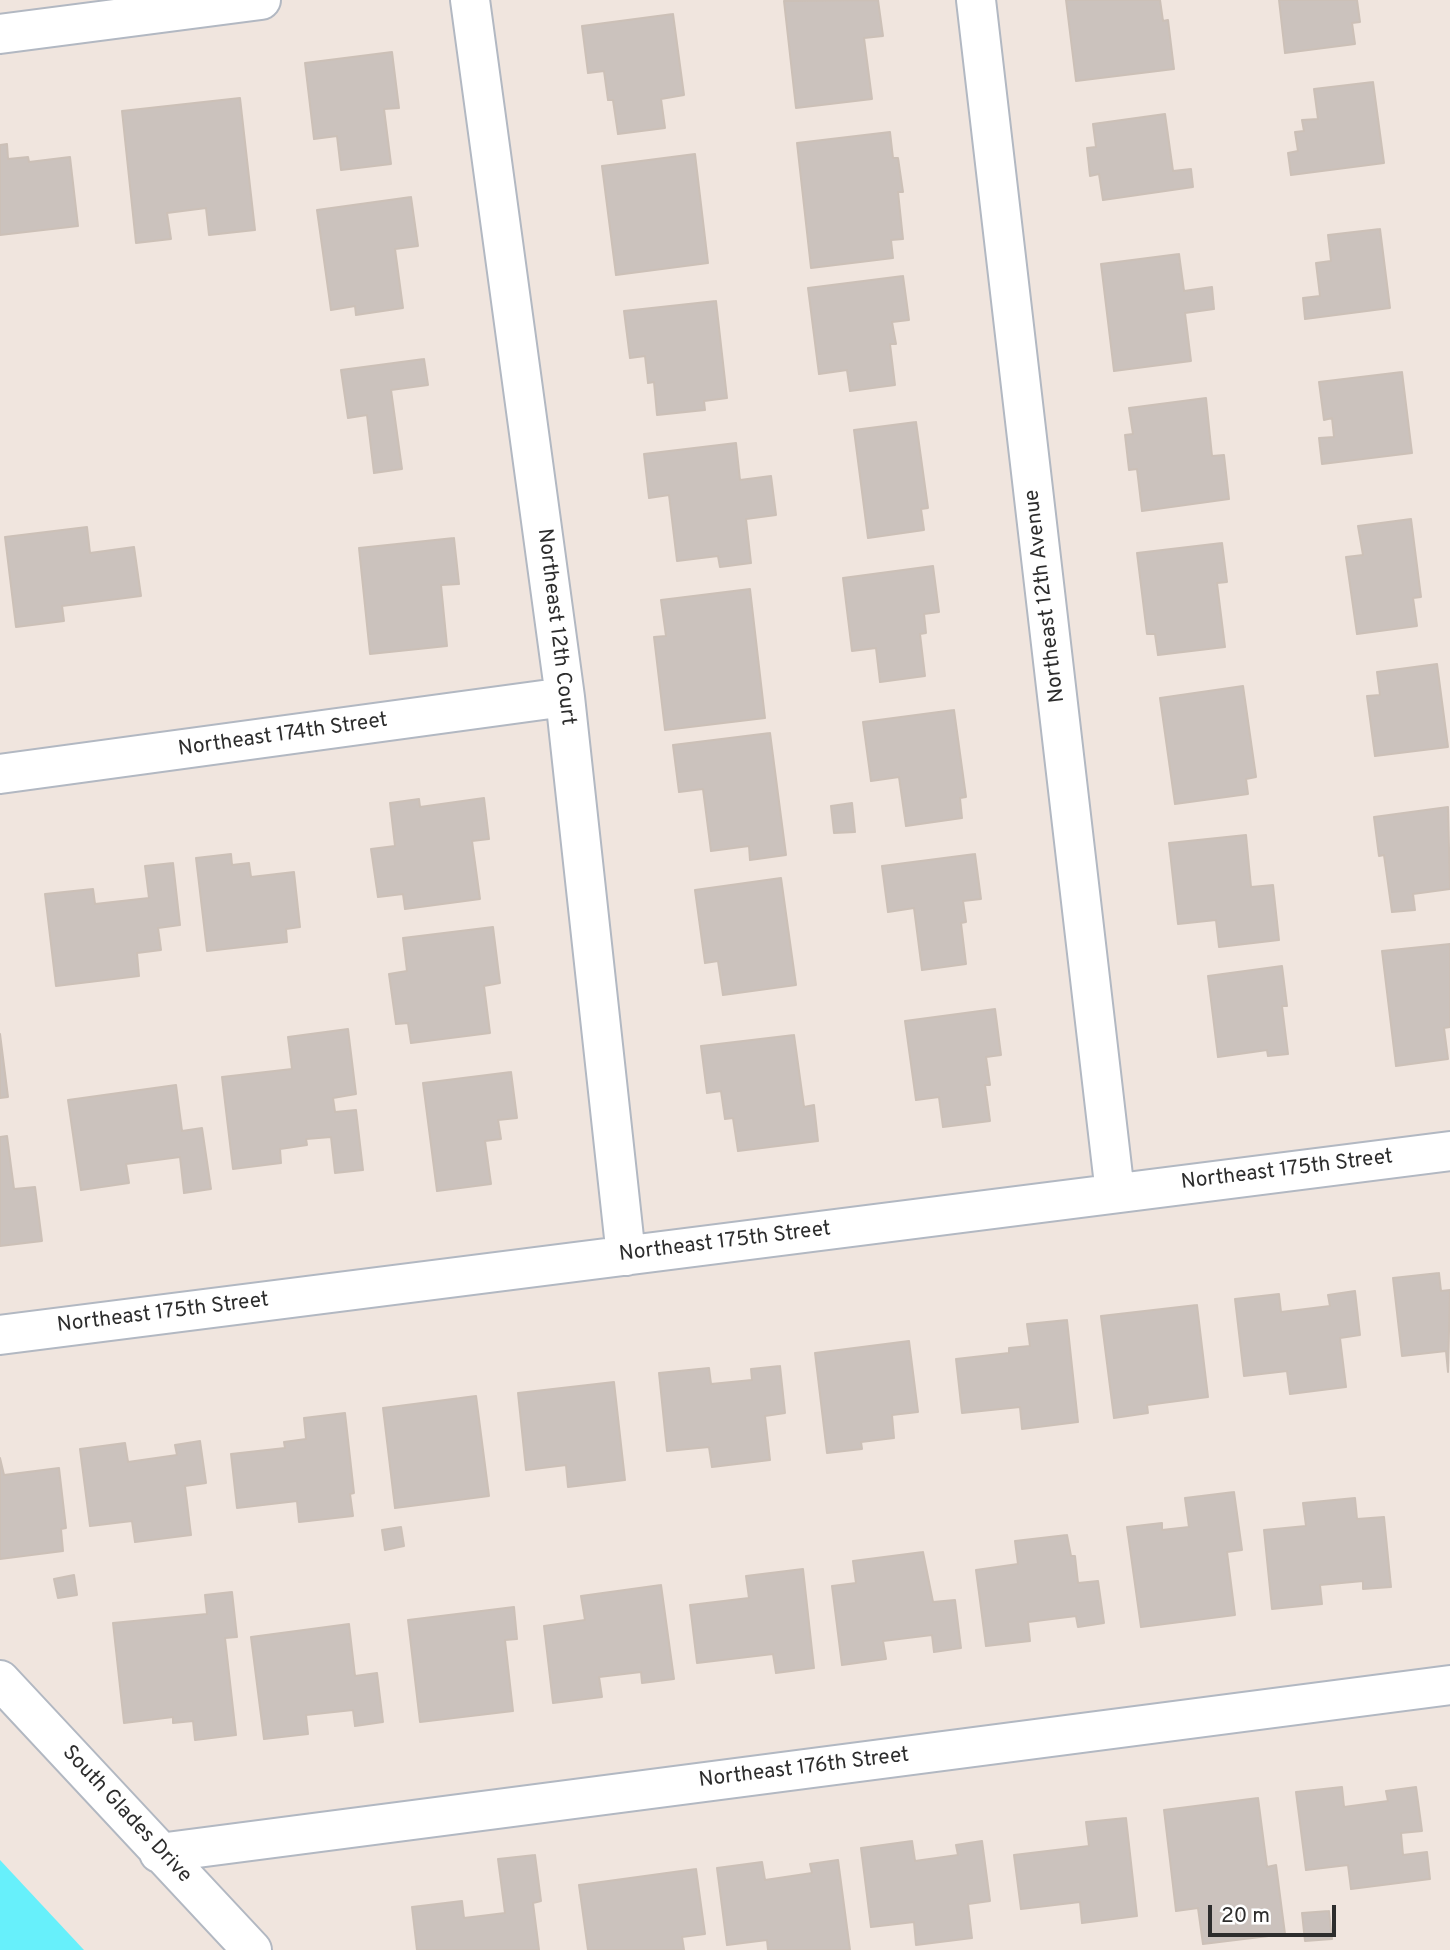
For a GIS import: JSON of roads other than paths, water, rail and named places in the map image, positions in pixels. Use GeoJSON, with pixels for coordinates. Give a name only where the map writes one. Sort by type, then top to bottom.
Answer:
{"type":"FeatureCollection","features":[{"type":"Feature","properties":{"kind":"street"},"geometry":{"type":"LineString","coordinates":[[0,34],[261,0]]}},
{"type":"Feature","properties":{"kind":"street","name":"Northeast 12th Court"},"geometry":{"type":"LineString","coordinates":[[470,0],[565,697],[626,1256]]}},
{"type":"Feature","properties":{"kind":"street","name":"Northeast 12th Avenue"},"geometry":{"type":"LineString","coordinates":[[976,0],[1115,1193]]}},
{"type":"Feature","properties":{"kind":"street","name":"Northeast 174th Street"},"geometry":{"type":"LineString","coordinates":[[0,774],[565,697]]}},
{"type":"Feature","properties":{"kind":"street","name":"Northeast 175th Street"},"geometry":{"type":"LineString","coordinates":[[0,1335],[1450,1151]]}},
{"type":"Feature","properties":{"kind":"street","name":"South Glades Drive"},"geometry":{"type":"LineString","coordinates":[[0,1680],[252,1950]]}},
{"type":"Feature","properties":{"kind":"street","name":"Northeast 176th Street"},"geometry":{"type":"LineString","coordinates":[[159,1853],[1450,1685]]}},
{"type":"Feature","properties":{"kind":"water"},"geometry":{"type":"Polygon","coordinates":[[[0,1860],[84,1950],[0,1950],[0,1860]]]}}]}
